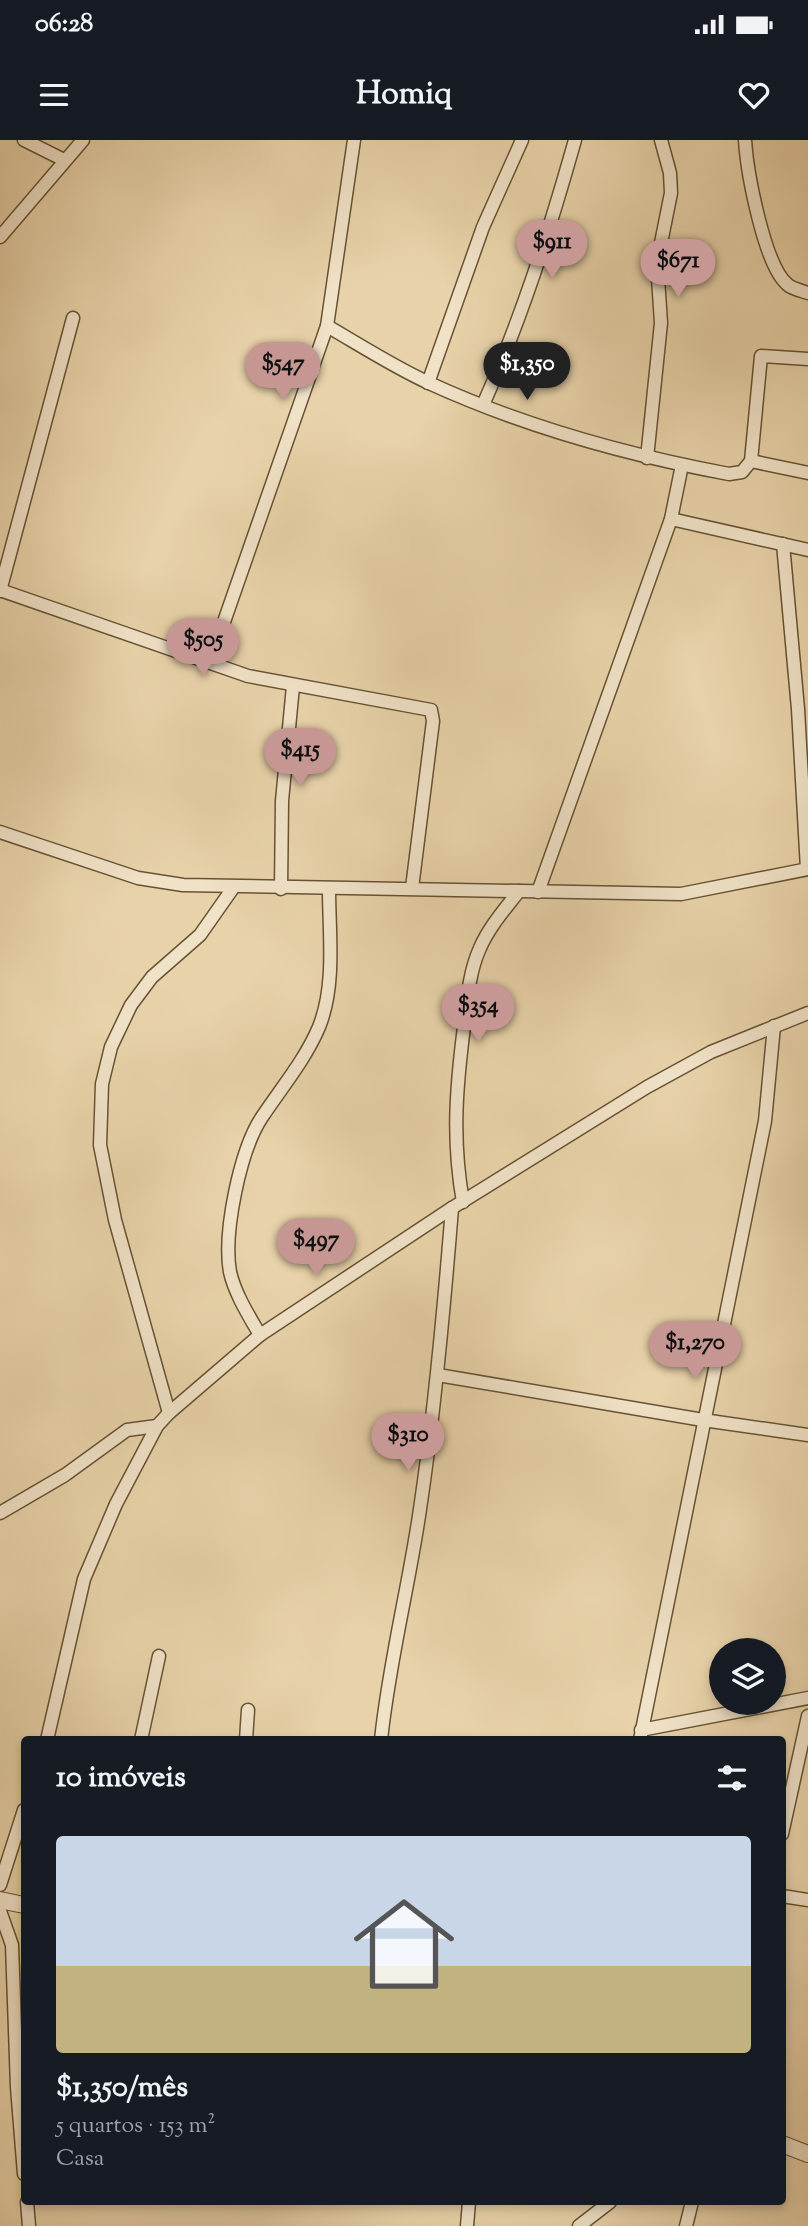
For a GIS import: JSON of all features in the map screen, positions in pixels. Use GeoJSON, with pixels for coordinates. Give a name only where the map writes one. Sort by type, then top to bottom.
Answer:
{"type":"FeatureCollection","features":[{"type":"Feature","properties":{"kind":"street"},"geometry":{"type":"LineString","coordinates":[[24,140],[64,160]]}},
{"type":"Feature","properties":{"kind":"street"},"geometry":{"type":"LineString","coordinates":[[2,229],[83,140]]}},
{"type":"Feature","properties":{"kind":"street"},"geometry":{"type":"LineString","coordinates":[[210,663],[327,326],[354,140]]}},
{"type":"Feature","properties":{"kind":"street"},"geometry":{"type":"LineString","coordinates":[[428,383],[483,227],[522,140]]}},
{"type":"Feature","properties":{"kind":"street"},"geometry":{"type":"LineString","coordinates":[[483,405],[515,333],[544,253],[575,140]]}},
{"type":"Feature","properties":{"kind":"street"},"geometry":{"type":"LineString","coordinates":[[646,458],[660,340],[661,300],[657,263],[671,193],[670,173],[661,140]]}},
{"type":"Feature","properties":{"kind":"street"},"geometry":{"type":"LineString","coordinates":[[745,140],[756,209],[778,273],[788,285],[808,293]]}},
{"type":"Feature","properties":{"kind":"street"},"geometry":{"type":"LineString","coordinates":[[73,318],[0,591],[248,676],[431,710],[433,721],[412,888]]}},
{"type":"Feature","properties":{"kind":"street"},"geometry":{"type":"LineString","coordinates":[[327,326],[428,383],[483,405],[646,458],[736,474],[751,461],[761,356],[768,354],[808,359]]}},
{"type":"Feature","properties":{"kind":"street"},"geometry":{"type":"LineString","coordinates":[[751,461],[808,473]]}},
{"type":"Feature","properties":{"kind":"street"},"geometry":{"type":"LineString","coordinates":[[538,892],[671,519],[682,466]]}},
{"type":"Feature","properties":{"kind":"street"},"geometry":{"type":"LineString","coordinates":[[671,519],[808,550]]}},
{"type":"Feature","properties":{"kind":"street"},"geometry":{"type":"LineString","coordinates":[[0,832],[138,878],[183,886],[681,894],[807,869],[798,709],[783,544]]}},
{"type":"Feature","properties":{"kind":"street"},"geometry":{"type":"LineString","coordinates":[[281,889],[282,801],[293,685]]}},
{"type":"Feature","properties":{"kind":"street"},"geometry":{"type":"LineString","coordinates":[[169,1413],[115,1220],[100,1144],[102,1084],[111,1047],[131,1005],[152,977],[200,935],[233,888]]}},
{"type":"Feature","properties":{"kind":"street"},"geometry":{"type":"LineString","coordinates":[[260,1335],[231,1274],[228,1249],[234,1202],[245,1157],[260,1119],[292,1076],[320,1026],[329,978],[329,889]]}},
{"type":"Feature","properties":{"kind":"street"},"geometry":{"type":"LineString","coordinates":[[381,1736],[386,1693],[420,1511],[438,1375],[457,1205],[454,1106],[469,984],[479,950],[493,925],[519,891]]}},
{"type":"Feature","properties":{"kind":"street"},"geometry":{"type":"LineString","coordinates":[[48,1736],[84,1579],[116,1504],[157,1426],[169,1413],[260,1335],[457,1205],[647,1087],[711,1052],[808,1013]]}},
{"type":"Feature","properties":{"kind":"street"},"geometry":{"type":"LineString","coordinates":[[774,1026],[765,1121],[640,1735],[808,1698]]}},
{"type":"Feature","properties":{"kind":"street"},"geometry":{"type":"LineString","coordinates":[[438,1375],[808,1435]]}},
{"type":"Feature","properties":{"kind":"street"},"geometry":{"type":"LineString","coordinates":[[0,1513],[65,1475],[127,1430],[157,1426]]}},
{"type":"Feature","properties":{"kind":"street"},"geometry":{"type":"LineString","coordinates":[[142,1736],[159,1656]]}},
{"type":"Feature","properties":{"kind":"street"},"geometry":{"type":"LineString","coordinates":[[246,1736],[248,1710]]}},
{"type":"Feature","properties":{"kind":"street"},"geometry":{"type":"LineString","coordinates":[[786,1816],[808,1716]]}},
{"type":"Feature","properties":{"kind":"street"},"geometry":{"type":"LineString","coordinates":[[0,1885],[21,1819]]}},
{"type":"Feature","properties":{"kind":"street"},"geometry":{"type":"LineString","coordinates":[[786,1897],[808,1900]]}},
{"type":"Feature","properties":{"kind":"street"},"geometry":{"type":"LineString","coordinates":[[0,1900],[21,1904]]}},
{"type":"Feature","properties":{"kind":"street"},"geometry":{"type":"LineString","coordinates":[[0,1911],[12,1945],[21,2137]]}},
{"type":"Feature","properties":{"kind":"street"},"geometry":{"type":"LineString","coordinates":[[12,1945],[21,1950]]}},
{"type":"Feature","properties":{"kind":"street"},"geometry":{"type":"LineString","coordinates":[[786,2146],[808,2154]]}},
{"type":"Feature","properties":{"kind":"street"},"geometry":{"type":"LineString","coordinates":[[27,2205],[29,2226]]}},
{"type":"Feature","properties":{"kind":"street"},"geometry":{"type":"LineString","coordinates":[[467,2226],[469,2205]]}},
{"type":"Feature","properties":{"kind":"street"},"geometry":{"type":"LineString","coordinates":[[579,2226],[606,2205]]}},
{"type":"Feature","properties":{"kind":"street"},"geometry":{"type":"LineString","coordinates":[[686,2226],[691,2205]]}}]}
